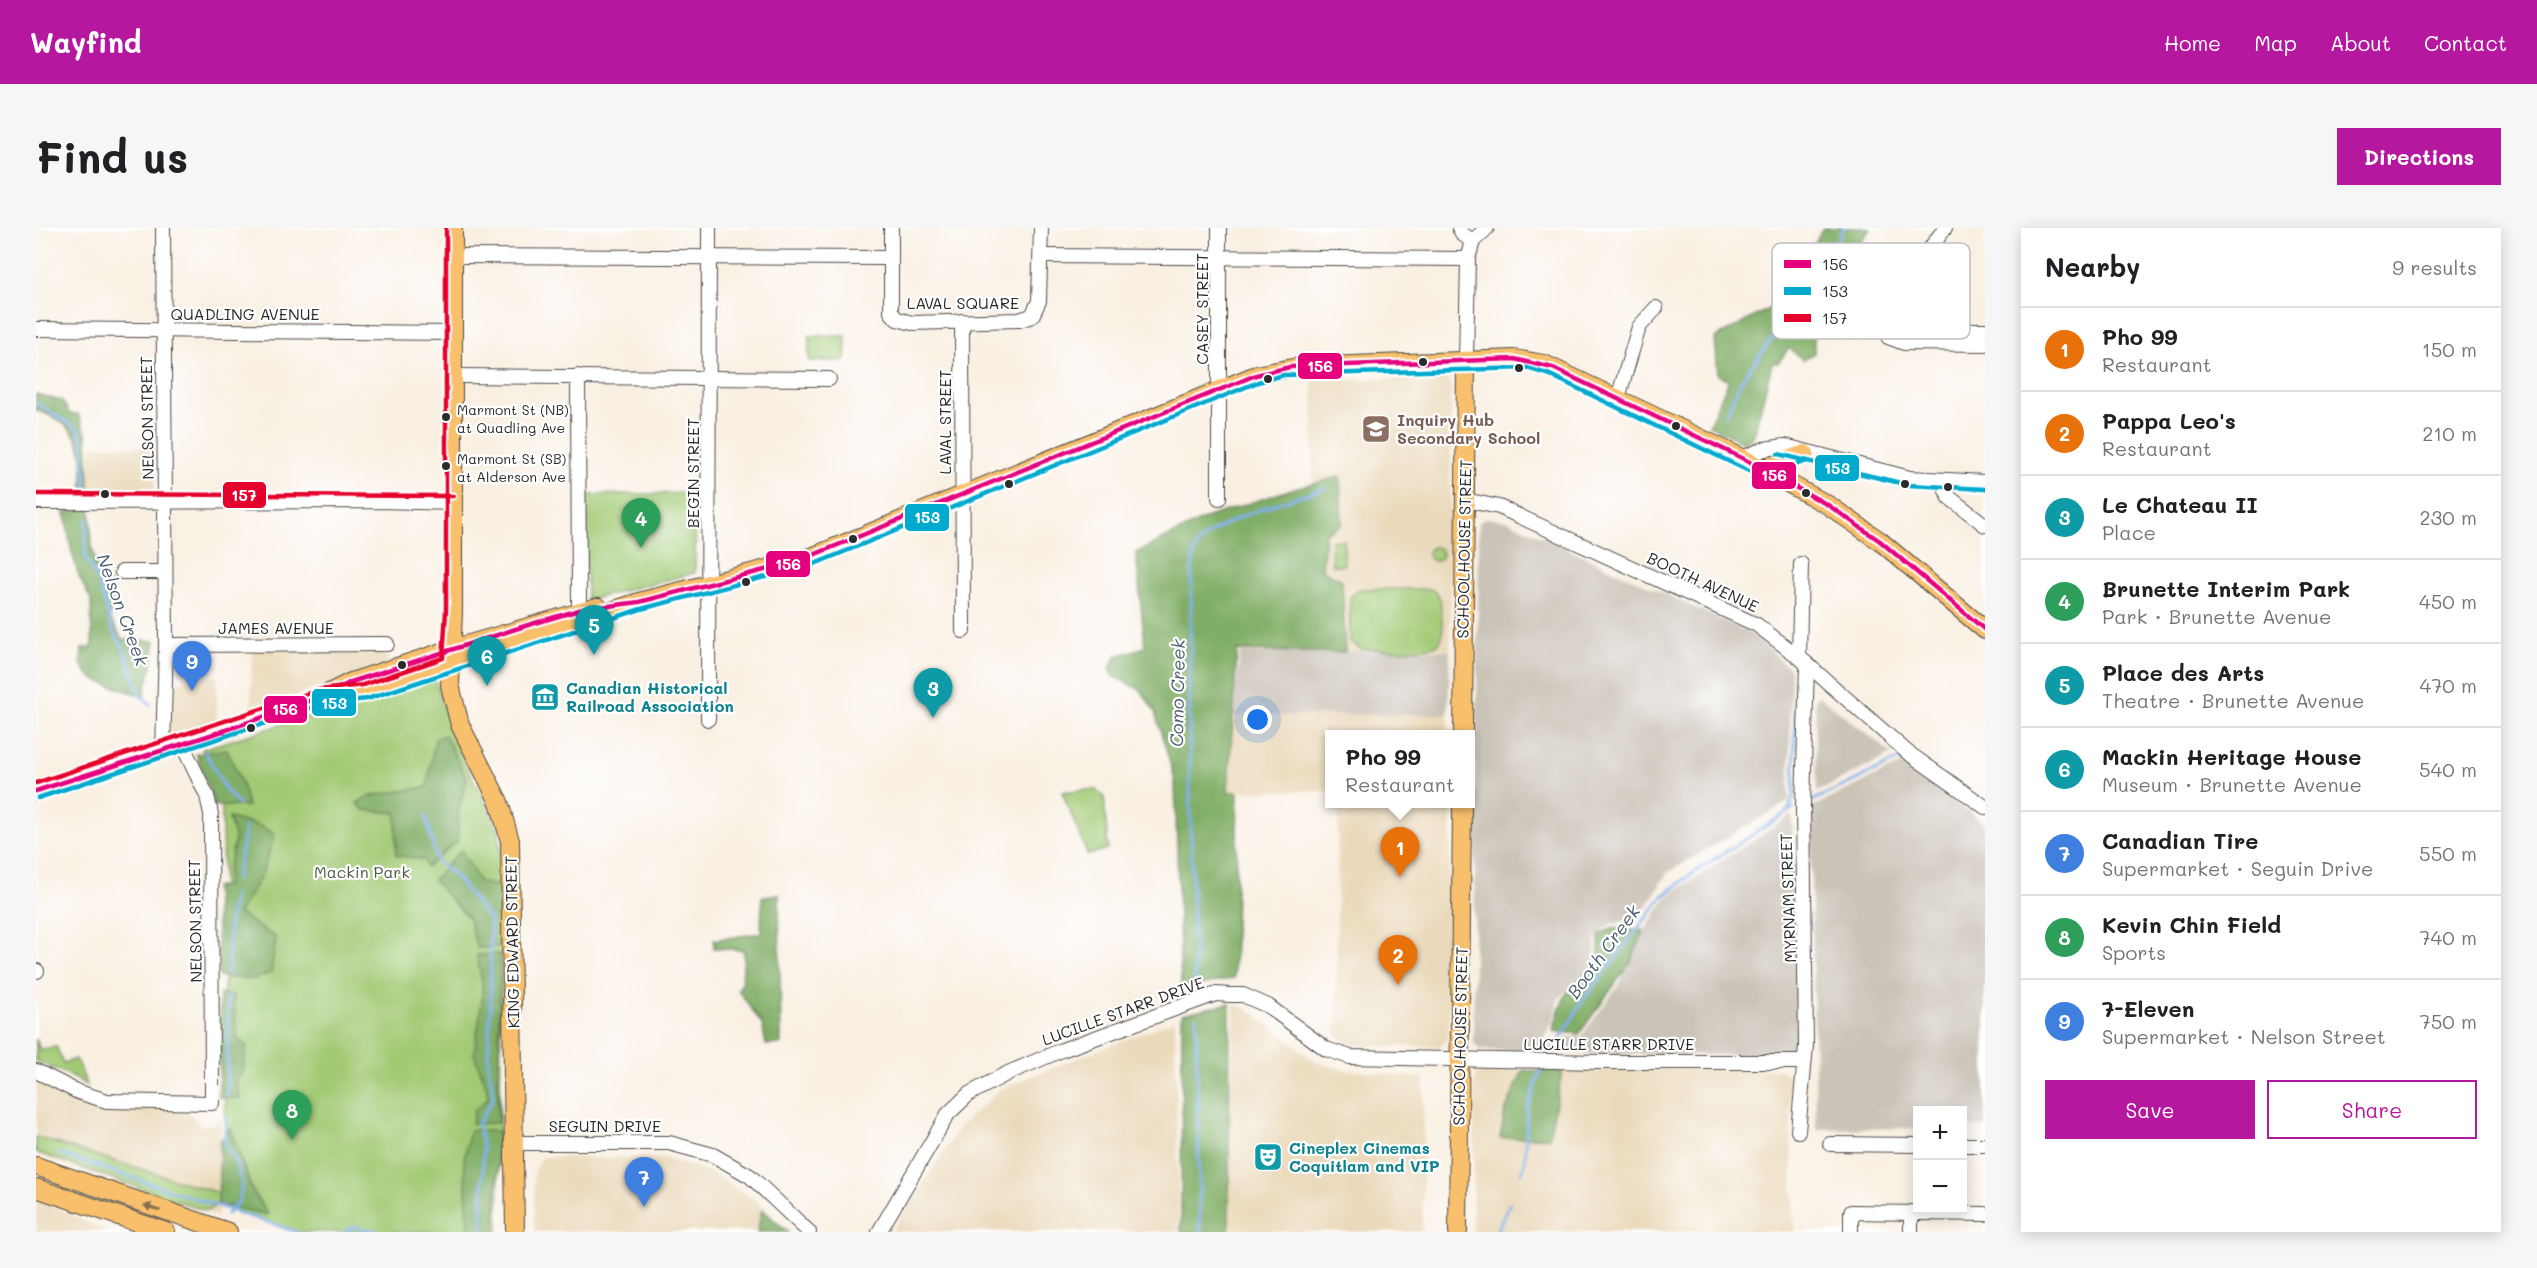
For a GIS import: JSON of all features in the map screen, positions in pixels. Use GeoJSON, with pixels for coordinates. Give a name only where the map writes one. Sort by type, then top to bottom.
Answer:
{"type":"FeatureCollection","features":[{"type":"Feature","properties":{"kind":"main road","name":"KING EDWARD STREET"},"geometry":{"type":"LineString","coordinates":[[453,228],[451,692],[460,725],[499,802],[510,841],[515,1232]]}},
{"type":"Feature","properties":{"kind":"main road"},"geometry":{"type":"LineString","coordinates":[[451,656],[639,602],[803,560],[1218,391],[1283,368],[1514,359],[1535,362],[1618,398],[1742,458],[1828,505],[1880,541],[1985,630]]}},
{"type":"Feature","properties":{"kind":"main road","name":"SCHOOLHOUSE STREET"},"geometry":{"type":"LineString","coordinates":[[1463,730],[1466,361]]}},
{"type":"Feature","properties":{"kind":"main road"},"geometry":{"type":"LineString","coordinates":[[1762,469],[1805,454]]}},
{"type":"Feature","properties":{"kind":"main road"},"geometry":{"type":"LineString","coordinates":[[1799,489],[1792,470],[1805,454]]}},
{"type":"Feature","properties":{"kind":"main road"},"geometry":{"type":"LineString","coordinates":[[36,791],[321,697],[365,692],[451,656],[579,610],[639,602]]}},
{"type":"Feature","properties":{"kind":"main road","name":"SCHOOLHOUSE STREET"},"geometry":{"type":"LineString","coordinates":[[1458,1232],[1462,808]]}},
{"type":"Feature","properties":{"kind":"main road"},"geometry":{"type":"LineString","coordinates":[[36,1166],[228,1232]]}},
{"type":"Feature","properties":{"kind":"main road"},"geometry":{"type":"LineString","coordinates":[[36,1188],[166,1232]]}},
{"type":"Feature","properties":{"kind":"street","name":"NELSON STREET"},"geometry":{"type":"LineString","coordinates":[[163,228],[166,645],[163,751]]}},
{"type":"Feature","properties":{"kind":"street","name":"BEGIN STREET"},"geometry":{"type":"LineString","coordinates":[[708,718],[709,228]]}},
{"type":"Feature","properties":{"kind":"street","name":"LAVAL SQUARE"},"geometry":{"type":"LineString","coordinates":[[891,228],[889,299],[894,317],[912,322],[1019,321],[1032,316],[1039,301],[1041,228]]}},
{"type":"Feature","properties":{"kind":"street","name":"CASEY STREET"},"geometry":{"type":"LineString","coordinates":[[1219,228],[1219,498]]}},
{"type":"Feature","properties":{"kind":"street"},"geometry":{"type":"LineString","coordinates":[[1459,228],[1462,234],[1473,241],[1487,228]]}},
{"type":"Feature","properties":{"kind":"street"},"geometry":{"type":"LineString","coordinates":[[1935,243],[1946,228]]}},
{"type":"Feature","properties":{"kind":"street","name":"SCHOOLHOUSE STREET"},"geometry":{"type":"LineString","coordinates":[[1466,361],[1468,259],[1473,241]]}},
{"type":"Feature","properties":{"kind":"street"},"geometry":{"type":"LineString","coordinates":[[453,256],[891,258]]}},
{"type":"Feature","properties":{"kind":"street"},"geometry":{"type":"LineString","coordinates":[[1041,256],[1468,259]]}},
{"type":"Feature","properties":{"kind":"street"},"geometry":{"type":"LineString","coordinates":[[1618,398],[1639,327],[1656,309]]}},
{"type":"Feature","properties":{"kind":"street","name":"LAVAL STREET"},"geometry":{"type":"LineString","coordinates":[[962,321],[963,631]]}},
{"type":"Feature","properties":{"kind":"street","name":"QUADLING AVENUE"},"geometry":{"type":"LineString","coordinates":[[36,329],[453,333]]}},
{"type":"Feature","properties":{"kind":"street"},"geometry":{"type":"LineString","coordinates":[[1970,329],[1985,330]]}},
{"type":"Feature","properties":{"kind":"street"},"geometry":{"type":"LineString","coordinates":[[1893,339],[1904,343],[1985,344]]}},
{"type":"Feature","properties":{"kind":"street"},"geometry":{"type":"LineString","coordinates":[[453,376],[830,379]]}},
{"type":"Feature","properties":{"kind":"street"},"geometry":{"type":"LineString","coordinates":[[578,376],[579,610]]}},
{"type":"Feature","properties":{"kind":"street"},"geometry":{"type":"LineString","coordinates":[[1742,458],[1764,449],[1785,446],[1805,454],[1910,478],[1985,482]]}},
{"type":"Feature","properties":{"kind":"street"},"geometry":{"type":"LineString","coordinates":[[1941,481],[1950,498],[1985,525]]}},
{"type":"Feature","properties":{"kind":"street","name":"BOOTH AVENUE"},"geometry":{"type":"LineString","coordinates":[[1465,501],[1499,507],[1757,625],[1803,660],[1907,752],[1985,807]]}},
{"type":"Feature","properties":{"kind":"street"},"geometry":{"type":"LineString","coordinates":[[36,502],[453,504]]}},
{"type":"Feature","properties":{"kind":"street","name":"MYRNAM STREET"},"geometry":{"type":"LineString","coordinates":[[1798,1131],[1804,1062],[1807,978],[1801,564]]}},
{"type":"Feature","properties":{"kind":"street"},"geometry":{"type":"LineString","coordinates":[[122,572],[164,572]]}},
{"type":"Feature","properties":{"kind":"street","name":"JAMES AVENUE"},"geometry":{"type":"LineString","coordinates":[[166,645],[387,644]]}},
{"type":"Feature","properties":{"kind":"street","name":"NELSON STREET"},"geometry":{"type":"LineString","coordinates":[[36,1071],[78,1092],[107,1101],[212,1103],[211,814],[207,795],[182,744]]}},
{"type":"Feature","properties":{"kind":"street","name":"LUCILLE STARR DRIVE"},"geometry":{"type":"LineString","coordinates":[[879,1232],[948,1114],[969,1094],[1008,1072],[1216,994],[1243,995],[1268,1006],[1315,1042],[1337,1054],[1366,1059],[1804,1062]]}},
{"type":"Feature","properties":{"kind":"street","name":"SEGUIN DRIVE"},"geometry":{"type":"LineString","coordinates":[[514,1143],[669,1143],[713,1155],[750,1176],[809,1232]]}},
{"type":"Feature","properties":{"kind":"street"},"geometry":{"type":"LineString","coordinates":[[1830,1144],[1913,1144]]}},
{"type":"Feature","properties":{"kind":"street"},"geometry":{"type":"LineString","coordinates":[[1967,1145],[1985,1145]]}},
{"type":"Feature","properties":{"kind":"street"},"geometry":{"type":"LineString","coordinates":[[1851,1232],[1851,1212],[1985,1214]]}},
{"type":"Feature","properties":{"kind":"street"},"geometry":{"type":"LineString","coordinates":[[1911,1212],[1911,1232]]}},
{"type":"Feature","properties":{"kind":"shaded area"},"geometry":{"type":"Polygon","coordinates":[[[1443,377],[1451,382],[1450,649],[1312,652],[1313,381],[1443,377]]]}},
{"type":"Feature","properties":{"kind":"shaded area"},"geometry":{"type":"Polygon","coordinates":[[[91,446],[154,447],[157,459],[154,491],[149,495],[90,496],[91,446]]]}},
{"type":"Feature","properties":{"kind":"shaded area"},"geometry":{"type":"Polygon","coordinates":[[[1484,518],[1506,520],[1754,635],[1791,670],[1789,801],[1667,873],[1647,906],[1632,920],[1610,924],[1596,936],[1595,966],[1558,999],[1553,1020],[1539,1051],[1480,1050],[1473,1042],[1479,522],[1484,518]]]}},
{"type":"Feature","properties":{"kind":"shaded area"},"geometry":{"type":"Polygon","coordinates":[[[252,648],[371,650],[387,657],[389,664],[251,711],[252,648]]]}},
{"type":"Feature","properties":{"kind":"shaded area"},"geometry":{"type":"Polygon","coordinates":[[[1450,650],[1448,714],[1233,716],[1240,653],[1450,650]]]}},
{"type":"Feature","properties":{"kind":"shaded area"},"geometry":{"type":"Polygon","coordinates":[[[217,675],[217,723],[173,735],[170,732],[168,684],[217,675]]]}},
{"type":"Feature","properties":{"kind":"shaded area"},"geometry":{"type":"Polygon","coordinates":[[[1818,695],[1892,754],[1817,792],[1815,701],[1818,695]]]}},
{"type":"Feature","properties":{"kind":"shaded area"},"geometry":{"type":"Polygon","coordinates":[[[1448,714],[1448,730],[1325,730],[1325,791],[1229,791],[1233,716],[1448,714]]]}},
{"type":"Feature","properties":{"kind":"shaded area"},"geometry":{"type":"Polygon","coordinates":[[[1903,763],[1985,824],[1985,1127],[1967,1127],[1967,1106],[1913,1106],[1913,1128],[1816,1129],[1810,808],[1903,763]]]}},
{"type":"Feature","properties":{"kind":"shaded area"},"geometry":{"type":"Polygon","coordinates":[[[1338,808],[1451,808],[1449,1031],[1447,1040],[1438,1047],[1349,1045],[1336,1035],[1338,808]]]}},
{"type":"Feature","properties":{"kind":"shaded area"},"geometry":{"type":"Polygon","coordinates":[[[1792,815],[1798,1049],[1791,1056],[1559,1053],[1566,1037],[1581,1037],[1617,987],[1649,923],[1668,896],[1792,815]]]}},
{"type":"Feature","properties":{"kind":"shaded area"},"geometry":{"type":"Polygon","coordinates":[[[1234,1005],[1250,1010],[1316,1062],[1341,1069],[1424,1078],[1422,1232],[1229,1232],[1234,1005]]]}},
{"type":"Feature","properties":{"kind":"shaded area"},"geometry":{"type":"Polygon","coordinates":[[[1175,1020],[1179,1232],[891,1232],[960,1126],[1002,1088],[1175,1020]]]}},
{"type":"Feature","properties":{"kind":"shaded area"},"geometry":{"type":"Polygon","coordinates":[[[1779,1069],[1790,1075],[1794,1232],[1472,1232],[1475,1076],[1487,1070],[1779,1069]]]}},
{"type":"Feature","properties":{"kind":"shaded area"},"geometry":{"type":"Polygon","coordinates":[[[36,1078],[96,1106],[185,1109],[201,1126],[213,1124],[221,1117],[218,1217],[36,1155],[36,1078]]]}},
{"type":"Feature","properties":{"kind":"shaded area"},"geometry":{"type":"Polygon","coordinates":[[[543,1157],[666,1158],[708,1171],[760,1203],[759,1232],[534,1232],[534,1173],[543,1157]]]}},
{"type":"Feature","properties":{"kind":"shaded area"},"geometry":{"type":"Polygon","coordinates":[[[36,1199],[53,1206],[108,1232],[36,1232],[36,1199]]]}},
{"type":"Feature","properties":{"kind":"green space"},"geometry":{"type":"Polygon","coordinates":[[[1823,228],[1871,228],[1860,243],[1815,243],[1823,228]]]}},
{"type":"Feature","properties":{"kind":"green space"},"geometry":{"type":"Polygon","coordinates":[[[1772,307],[1772,339],[1814,339],[1814,353],[1803,360],[1789,348],[1778,363],[1772,363],[1754,435],[1745,443],[1709,425],[1729,380],[1718,375],[1715,338],[1772,307]]]}},
{"type":"Feature","properties":{"kind":"green space"},"geometry":{"type":"Polygon","coordinates":[[[809,336],[846,336],[845,361],[809,361],[809,336]]]}},
{"type":"Feature","properties":{"kind":"green space"},"geometry":{"type":"Polygon","coordinates":[[[36,394],[62,401],[70,414],[78,414],[87,436],[92,548],[98,571],[113,587],[110,618],[122,639],[155,641],[153,663],[144,696],[94,679],[81,665],[82,648],[92,648],[91,600],[79,577],[71,549],[65,512],[82,510],[83,476],[80,448],[76,437],[67,427],[36,410],[36,394]]]}},
{"type":"Feature","properties":{"kind":"green space"},"geometry":{"type":"Polygon","coordinates":[[[1340,477],[1342,524],[1325,533],[1322,570],[1342,580],[1345,652],[1237,651],[1228,792],[1238,792],[1234,978],[1181,989],[1175,780],[1155,712],[1141,690],[1113,676],[1110,668],[1116,656],[1145,647],[1136,553],[1208,517],[1298,487],[1340,477]]]}},
{"type":"Feature","properties":{"kind":"green space"},"geometry":{"type":"Polygon","coordinates":[[[696,493],[695,573],[587,600],[585,495],[696,493]]]}},
{"type":"Feature","properties":{"kind":"green space"},"geometry":{"type":"Polygon","coordinates":[[[1344,540],[1344,565],[1332,565],[1331,541],[1344,540]]]}},
{"type":"Feature","properties":{"kind":"green space"},"geometry":{"type":"Polygon","coordinates":[[[1432,547],[1438,547],[1442,554],[1438,561],[1432,561],[1428,557],[1428,551],[1432,547]]]}},
{"type":"Feature","properties":{"kind":"green space"},"geometry":{"type":"Polygon","coordinates":[[[1360,589],[1430,589],[1434,591],[1440,598],[1441,604],[1443,632],[1441,640],[1425,648],[1361,649],[1350,641],[1350,597],[1360,589]]]}},
{"type":"Feature","properties":{"kind":"green space","name":"Mackin Park"},"geometry":{"type":"Polygon","coordinates":[[[435,678],[447,719],[464,761],[499,830],[503,885],[498,1232],[295,1232],[226,1208],[222,807],[202,749],[435,678]]]}},
{"type":"Feature","properties":{"kind":"green space"},"geometry":{"type":"Polygon","coordinates":[[[445,735],[467,779],[458,812],[458,840],[427,867],[424,860],[396,855],[396,813],[364,810],[357,803],[371,796],[427,787],[435,739],[445,735]]]}},
{"type":"Feature","properties":{"kind":"green space"},"geometry":{"type":"Polygon","coordinates":[[[227,749],[242,784],[248,806],[215,806],[196,754],[227,749]]]}},
{"type":"Feature","properties":{"kind":"green space"},"geometry":{"type":"Polygon","coordinates":[[[1096,790],[1104,796],[1108,849],[1088,855],[1062,792],[1096,790]]]}},
{"type":"Feature","properties":{"kind":"green space"},"geometry":{"type":"Polygon","coordinates":[[[229,818],[257,825],[275,834],[261,876],[238,913],[276,938],[271,973],[254,979],[219,977],[215,888],[227,885],[228,868],[235,840],[229,818]]]}},
{"type":"Feature","properties":{"kind":"green space"},"geometry":{"type":"Polygon","coordinates":[[[461,850],[480,883],[500,886],[499,947],[477,948],[469,919],[433,880],[461,850]]]}},
{"type":"Feature","properties":{"kind":"green space"},"geometry":{"type":"Polygon","coordinates":[[[779,894],[781,1044],[766,1045],[762,1024],[738,990],[742,983],[744,950],[714,948],[714,940],[761,933],[762,897],[779,894]]]}},
{"type":"Feature","properties":{"kind":"green space"},"geometry":{"type":"Polygon","coordinates":[[[1611,928],[1644,931],[1630,963],[1579,1034],[1553,1031],[1568,992],[1599,966],[1599,935],[1611,928]]]}},
{"type":"Feature","properties":{"kind":"green space"},"geometry":{"type":"Polygon","coordinates":[[[500,954],[498,1123],[472,1124],[474,1111],[488,1098],[474,1054],[482,1001],[482,982],[477,955],[500,954]]]}},
{"type":"Feature","properties":{"kind":"green space"},"geometry":{"type":"Polygon","coordinates":[[[220,994],[233,995],[237,1038],[246,1045],[243,1072],[236,1081],[240,1098],[219,1097],[220,994]]]}},
{"type":"Feature","properties":{"kind":"green space"},"geometry":{"type":"Polygon","coordinates":[[[1230,1003],[1229,1232],[1181,1232],[1182,1014],[1230,1003]]]}},
{"type":"Feature","properties":{"kind":"green space"},"geometry":{"type":"Polygon","coordinates":[[[36,1039],[40,1050],[56,1046],[63,1063],[76,1059],[87,1085],[36,1061],[36,1039]]]}},
{"type":"Feature","properties":{"kind":"green space"},"geometry":{"type":"Polygon","coordinates":[[[1523,1070],[1562,1072],[1549,1137],[1500,1138],[1505,1112],[1523,1070]]]}},
{"type":"Feature","properties":{"kind":"green space"},"geometry":{"type":"Polygon","coordinates":[[[230,1128],[252,1190],[268,1215],[218,1204],[220,1141],[230,1128]]]}},
{"type":"Feature","properties":{"kind":"green space"},"geometry":{"type":"Polygon","coordinates":[[[470,1130],[498,1131],[495,1232],[469,1232],[464,1159],[470,1130]]]}},
{"type":"Feature","properties":{"kind":"green space"},"geometry":{"type":"Polygon","coordinates":[[[36,1137],[219,1193],[218,1204],[207,1211],[36,1152],[36,1137]]]}},
{"type":"Feature","properties":{"kind":"green space"},"geometry":{"type":"Polygon","coordinates":[[[762,1209],[788,1232],[757,1232],[762,1209]]]}},
{"type":"Feature","properties":{"kind":"waterway"},"geometry":{"type":"LineString","coordinates":[[1833,243],[1838,240],[1844,228]]}},
{"type":"Feature","properties":{"kind":"waterway"},"geometry":{"type":"LineString","coordinates":[[1725,416],[1741,381],[1772,339]]}},
{"type":"Feature","properties":{"kind":"waterway","name":"Nelson Creek"},"geometry":{"type":"LineString","coordinates":[[36,403],[79,430],[83,448],[86,490]]}},
{"type":"Feature","properties":{"kind":"waterway","name":"Como Creek"},"geometry":{"type":"LineString","coordinates":[[1195,982],[1190,800],[1191,580],[1194,552],[1206,536],[1220,527],[1256,511],[1325,488]]}},
{"type":"Feature","properties":{"kind":"waterway","name":"Nelson Creek"},"geometry":{"type":"LineString","coordinates":[[87,520],[85,557],[97,578],[113,630],[123,647],[140,695],[150,704]]}},
{"type":"Feature","properties":{"kind":"waterway"},"geometry":{"type":"LineString","coordinates":[[1788,812],[1794,795],[1796,671]]}},
{"type":"Feature","properties":{"kind":"waterway","name":"Nelson Creek"},"geometry":{"type":"LineString","coordinates":[[205,752],[226,790],[239,805]]}},
{"type":"Feature","properties":{"kind":"waterway","name":"Booth Creek"},"geometry":{"type":"LineString","coordinates":[[1812,801],[1898,760]]}},
{"type":"Feature","properties":{"kind":"waterway","name":"Booth Creek"},"geometry":{"type":"LineString","coordinates":[[1546,1057],[1563,1035],[1581,1003],[1662,897],[1693,873],[1794,808]]}},
{"type":"Feature","properties":{"kind":"waterway"},"geometry":{"type":"LineString","coordinates":[[426,816],[437,862],[456,877],[490,920],[491,991],[488,1061],[493,1093],[492,1100],[478,1124],[483,1148],[482,1232]]}},
{"type":"Feature","properties":{"kind":"waterway","name":"Nelson Creek"},"geometry":{"type":"LineString","coordinates":[[236,879],[245,827]]}},
{"type":"Feature","properties":{"kind":"waterway","name":"Nelson Creek"},"geometry":{"type":"LineString","coordinates":[[228,975],[229,924],[234,894]]}},
{"type":"Feature","properties":{"kind":"waterway","name":"Nelson Creek"},"geometry":{"type":"LineString","coordinates":[[227,1096],[228,997]]}},
{"type":"Feature","properties":{"kind":"waterway","name":"Como Creek"},"geometry":{"type":"LineString","coordinates":[[1196,1017],[1200,1232]]}},
{"type":"Feature","properties":{"kind":"waterway","name":"Booth Creek"},"geometry":{"type":"LineString","coordinates":[[1522,1173],[1525,1162],[1527,1110],[1542,1066]]}},
{"type":"Feature","properties":{"kind":"waterway","name":"Nelson Creek"},"geometry":{"type":"LineString","coordinates":[[226,1115],[224,1143],[235,1161],[242,1184],[239,1201],[227,1214]]}},
{"type":"Feature","properties":{"kind":"waterway"},"geometry":{"type":"LineString","coordinates":[[60,1154],[297,1232]]}},
{"type":"Feature","properties":{"kind":"waterway","name":"Booth Creek"},"geometry":{"type":"LineString","coordinates":[[1496,1232],[1510,1203]]}},
{"type":"Feature","properties":{"kind":"waterway"},"geometry":{"type":"LineString","coordinates":[[344,1232],[354,1227],[381,1232]]}},
{"type":"Feature","properties":{"kind":"transit line","name":"157"},"geometry":{"type":"LineString","coordinates":[[36,783],[319,690],[363,685],[443,658],[446,611],[446,228]]}},
{"type":"Feature","properties":{"kind":"transit line","name":"156"},"geometry":{"type":"LineString","coordinates":[[36,791],[226,730],[321,697],[351,682],[525,626],[579,610],[639,602],[796,562],[1256,375],[1290,367],[1514,359],[1553,368],[1742,458],[1828,505],[1880,541],[1985,630]]}},
{"type":"Feature","properties":{"kind":"transit line","name":"153"},"geometry":{"type":"LineString","coordinates":[[38,798],[323,704],[367,699],[641,609],[812,565],[1258,382],[1284,375],[1527,368],[1550,375],[1759,476],[1807,461]]}},
{"type":"Feature","properties":{"kind":"transit line","name":"153"},"geometry":{"type":"LineString","coordinates":[[1778,454],[1909,485],[1985,489]]}},
{"type":"Feature","properties":{"kind":"transit line","name":"157"},"geometry":{"type":"LineString","coordinates":[[36,494],[453,496]]}},
{"type":"Feature","properties":{"kind":"place","name":"Marmont St (NB) at Quadling Ave"},"geometry":{"type":"Point","coordinates":[446,417]}},
{"type":"Feature","properties":{"kind":"place","name":"Inquiry Hub Secondary School"},"geometry":{"type":"Point","coordinates":[1376,429]}},
{"type":"Feature","properties":{"kind":"place","name":"Marmont St (SB) at Alderson Ave"},"geometry":{"type":"Point","coordinates":[446,466]}},
{"type":"Feature","properties":{"kind":"place","name":"Brunette Interim Park"},"geometry":{"type":"Point","coordinates":[641,548]}},
{"type":"Feature","properties":{"kind":"place","name":"Place des Arts"},"geometry":{"type":"Point","coordinates":[594,655]}},
{"type":"Feature","properties":{"kind":"place","name":"Mackin Heritage House"},"geometry":{"type":"Point","coordinates":[487,686]}},
{"type":"Feature","properties":{"kind":"place","name":"7-Eleven"},"geometry":{"type":"Point","coordinates":[192,691]}},
{"type":"Feature","properties":{"kind":"place","name":"Canadian Historical Railroad Association"},"geometry":{"type":"Point","coordinates":[545,697]}},
{"type":"Feature","properties":{"kind":"place","name":"Le Chateau II"},"geometry":{"type":"Point","coordinates":[933,718]}},
{"type":"Feature","properties":{"kind":"place","name":"Pho 99"},"geometry":{"type":"Point","coordinates":[1400,877]}},
{"type":"Feature","properties":{"kind":"place","name":"Pappa Leo's"},"geometry":{"type":"Point","coordinates":[1398,985]}},
{"type":"Feature","properties":{"kind":"place","name":"Kevin Chin Field"},"geometry":{"type":"Point","coordinates":[292,1140]}},
{"type":"Feature","properties":{"kind":"place","name":"Cineplex Cinemas Coquitlam and VIP"},"geometry":{"type":"Point","coordinates":[1268,1157]}},
{"type":"Feature","properties":{"kind":"place","name":"Canadian Tire"},"geometry":{"type":"Point","coordinates":[644,1207]}}]}
